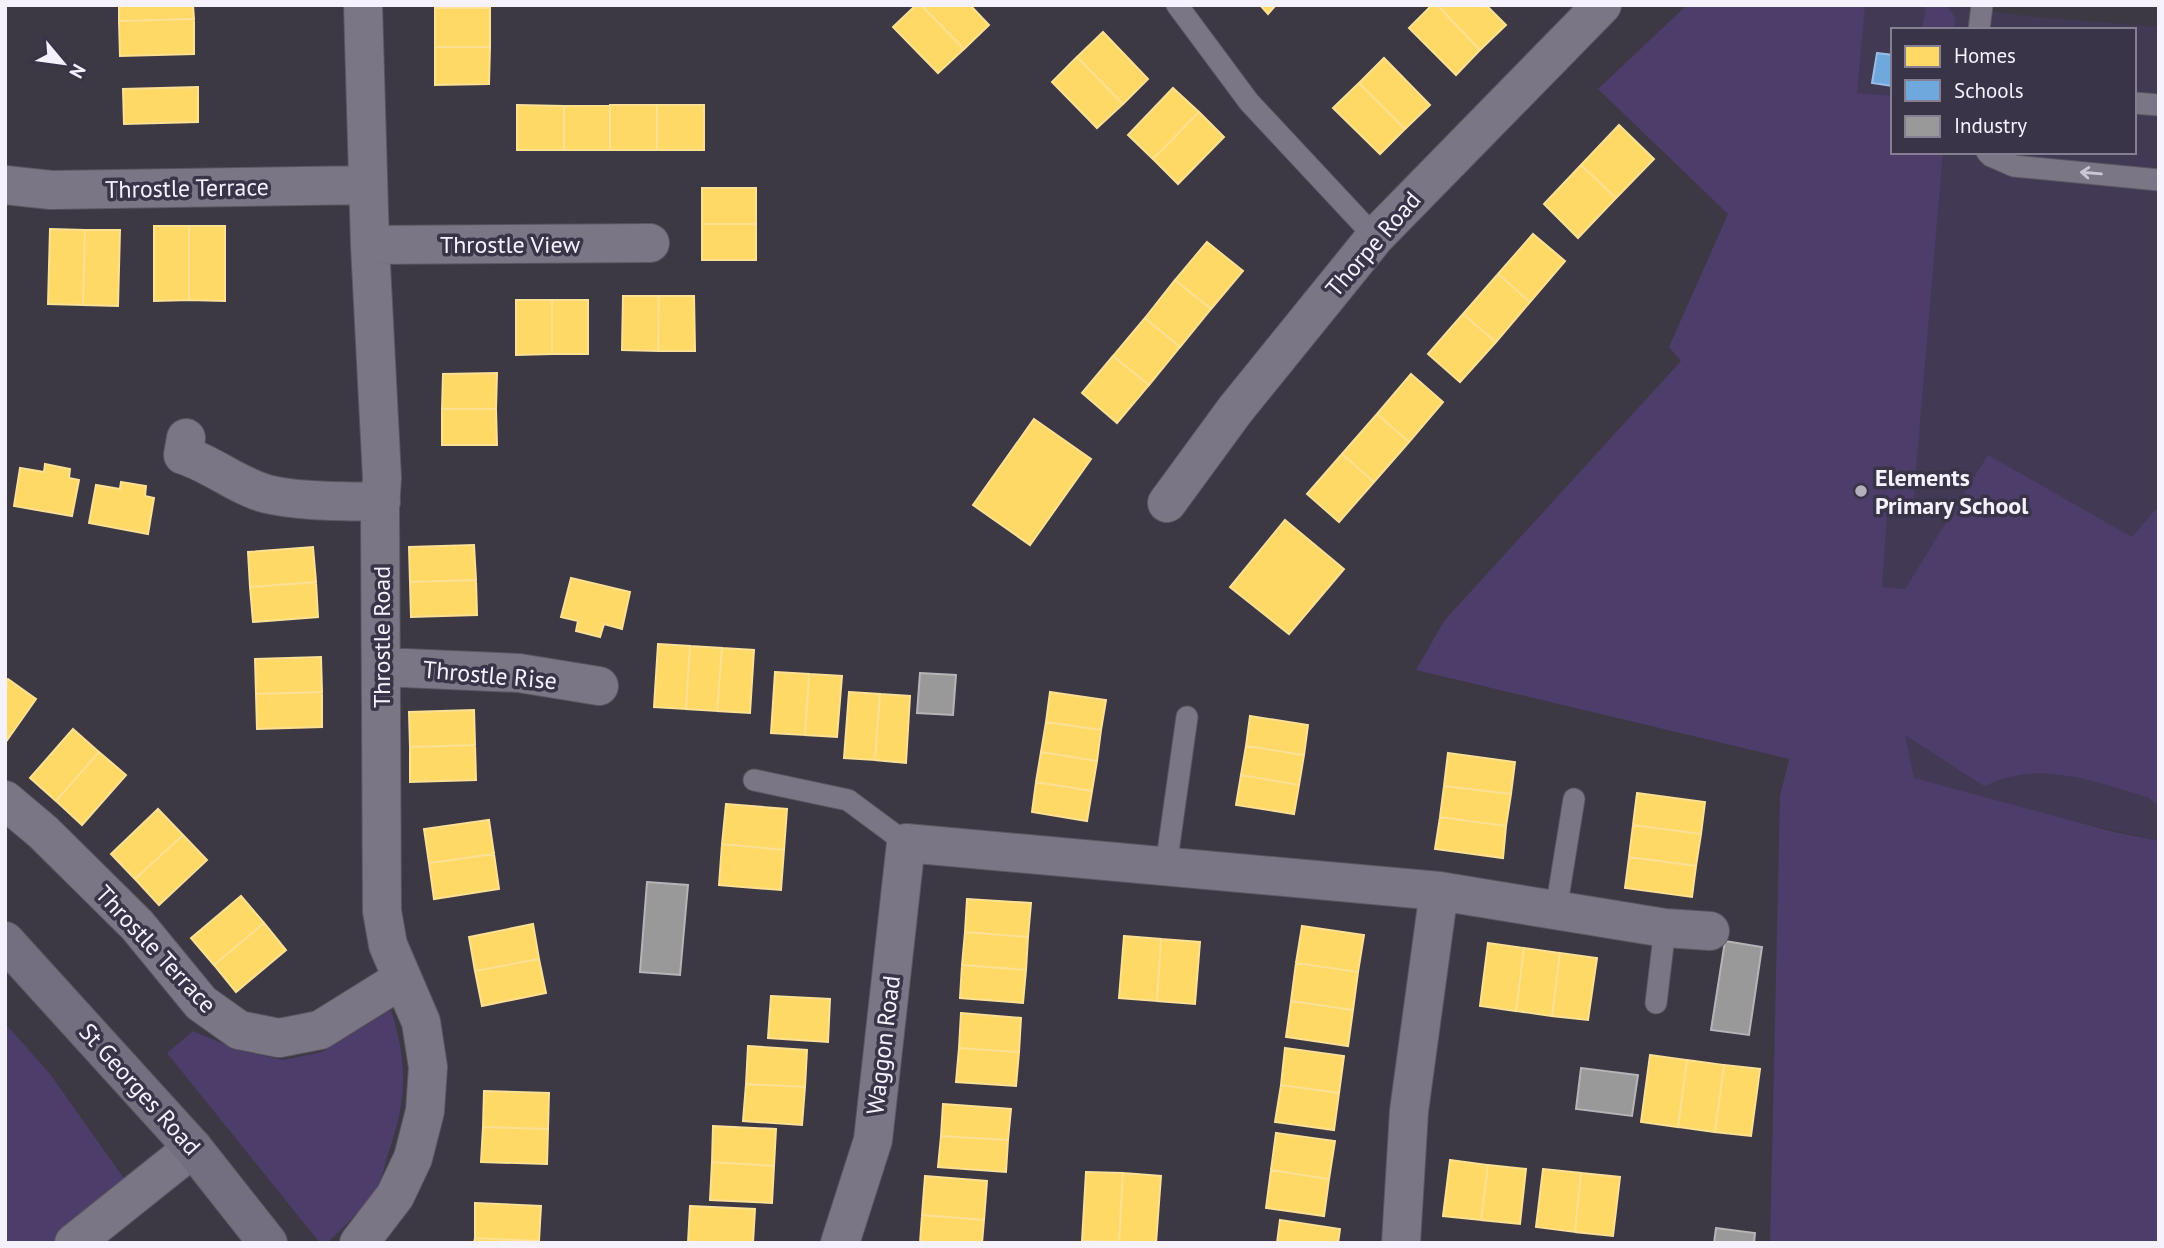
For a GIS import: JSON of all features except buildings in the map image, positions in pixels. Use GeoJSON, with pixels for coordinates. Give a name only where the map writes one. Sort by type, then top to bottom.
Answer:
{"type":"FeatureCollection","features":[{"type":"Feature","properties":{"kind":"street","name":"Throstle Road"},"geometry":{"type":"LineString","coordinates":[[359,1243],[395,1196],[413,1158],[425,1111],[428,1067],[421,1022],[388,945],[382,911],[382,478],[370,245],[363,5]]}},
{"type":"Feature","properties":{"kind":"street","name":"Thorpe Road"},"geometry":{"type":"LineString","coordinates":[[1167,503],[1235,410],[1375,237],[1602,5]]}},
{"type":"Feature","properties":{"kind":"street","name":"Throstle Terrace"},"geometry":{"type":"LineString","coordinates":[[5,185],[51,190],[368,184]]}},
{"type":"Feature","properties":{"kind":"street","name":"Throstle View"},"geometry":{"type":"LineString","coordinates":[[370,245],[650,243]]}},
{"type":"Feature","properties":{"kind":"street"},"geometry":{"type":"LineString","coordinates":[[186,438],[183,455],[266,494],[381,502]]}},
{"type":"Feature","properties":{"kind":"street","name":"Throstle Rise"},"geometry":{"type":"LineString","coordinates":[[381,667],[519,673],[599,686]]}},
{"type":"Feature","properties":{"kind":"street","name":"Throstle Terrace"},"geometry":{"type":"LineString","coordinates":[[5,800],[43,832],[137,925],[201,1003],[239,1030],[279,1038],[320,1030],[402,979]]}},
{"type":"Feature","properties":{"kind":"street"},"geometry":{"type":"LineString","coordinates":[[906,843],[1439,891],[1665,928],[1710,931]]}},
{"type":"Feature","properties":{"kind":"street","name":"Waggon Road"},"geometry":{"type":"LineString","coordinates":[[840,1243],[873,1140],[906,843]]}},
{"type":"Feature","properties":{"kind":"street"},"geometry":{"type":"LineString","coordinates":[[1401,1243],[1409,1111],[1439,891]]}},
{"type":"Feature","properties":{"kind":"street","name":"St Georges Road"},"geometry":{"type":"LineString","coordinates":[[5,941],[193,1147],[268,1243]]}},
{"type":"Feature","properties":{"kind":"street"},"geometry":{"type":"LineString","coordinates":[[74,1243],[193,1147]]}},
{"type":"Feature","properties":{"kind":"lane"},"geometry":{"type":"LineString","coordinates":[[1177,5],[1249,102],[1375,237]]}},
{"type":"Feature","properties":{"kind":"lane"},"geometry":{"type":"LineString","coordinates":[[1979,28],[1982,5]]}},
{"type":"Feature","properties":{"kind":"lane"},"geometry":{"type":"LineString","coordinates":[[2136,103],[2159,105]]}},
{"type":"Feature","properties":{"kind":"lane"},"geometry":{"type":"LineString","coordinates":[[1990,154],[2014,166],[2159,180]]}},
{"type":"Feature","properties":{"kind":"lane"},"geometry":{"type":"LineString","coordinates":[[1166,866],[1186,717]]}},
{"type":"Feature","properties":{"kind":"lane"},"geometry":{"type":"LineString","coordinates":[[754,780],[848,800],[906,843]]}},
{"type":"Feature","properties":{"kind":"lane"},"geometry":{"type":"LineString","coordinates":[[1556,910],[1574,799]]}},
{"type":"Feature","properties":{"kind":"lane"},"geometry":{"type":"LineString","coordinates":[[1656,1003],[1665,928]]}},
{"type":"Feature","properties":{"kind":"shaded area","name":"Elements Primary School"},"geometry":{"type":"Polygon","coordinates":[[[1687,5],[1951,5],[2025,16],[2159,27],[2159,841],[1416,670],[1444,621],[1681,361],[1669,347],[1728,214],[1598,89],[1687,5]]]}},
{"type":"Feature","properties":{"kind":"shaded area","name":"Elements Primary School"},"geometry":{"type":"Polygon","coordinates":[[[1687,5],[1865,5],[1857,93],[1891,96],[1891,154],[1943,154],[1913,504],[1888,502],[1882,587],[1905,589],[1988,455],[2132,537],[2156,509],[2159,509],[2159,807],[2148,797],[2062,775],[2026,774],[1984,786],[1905,735],[1914,778],[2114,832],[2159,841],[2159,1243],[1770,1243],[1780,796],[1789,759],[1416,670],[1444,621],[1681,361],[1669,347],[1728,214],[1598,89],[1687,5]]]}},
{"type":"Feature","properties":{"kind":"shaded area"},"geometry":{"type":"Polygon","coordinates":[[[1926,5],[1946,5],[1955,17],[1954,28],[1922,28],[1926,5]]]}},
{"type":"Feature","properties":{"kind":"shaded area"},"geometry":{"type":"Polygon","coordinates":[[[391,1010],[403,1065],[403,1082],[399,1117],[383,1174],[373,1193],[355,1216],[327,1243],[320,1243],[167,1053],[193,1031],[238,1050],[283,1060],[322,1052],[391,1010]]]}},
{"type":"Feature","properties":{"kind":"shaded area"},"geometry":{"type":"Polygon","coordinates":[[[5,1023],[50,1074],[135,1194],[74,1243],[5,1243],[5,1023]]]}},
{"type":"Feature","properties":{"kind":"place","name":"Elements Primary School"},"geometry":{"type":"Point","coordinates":[1861,491]}}]}
